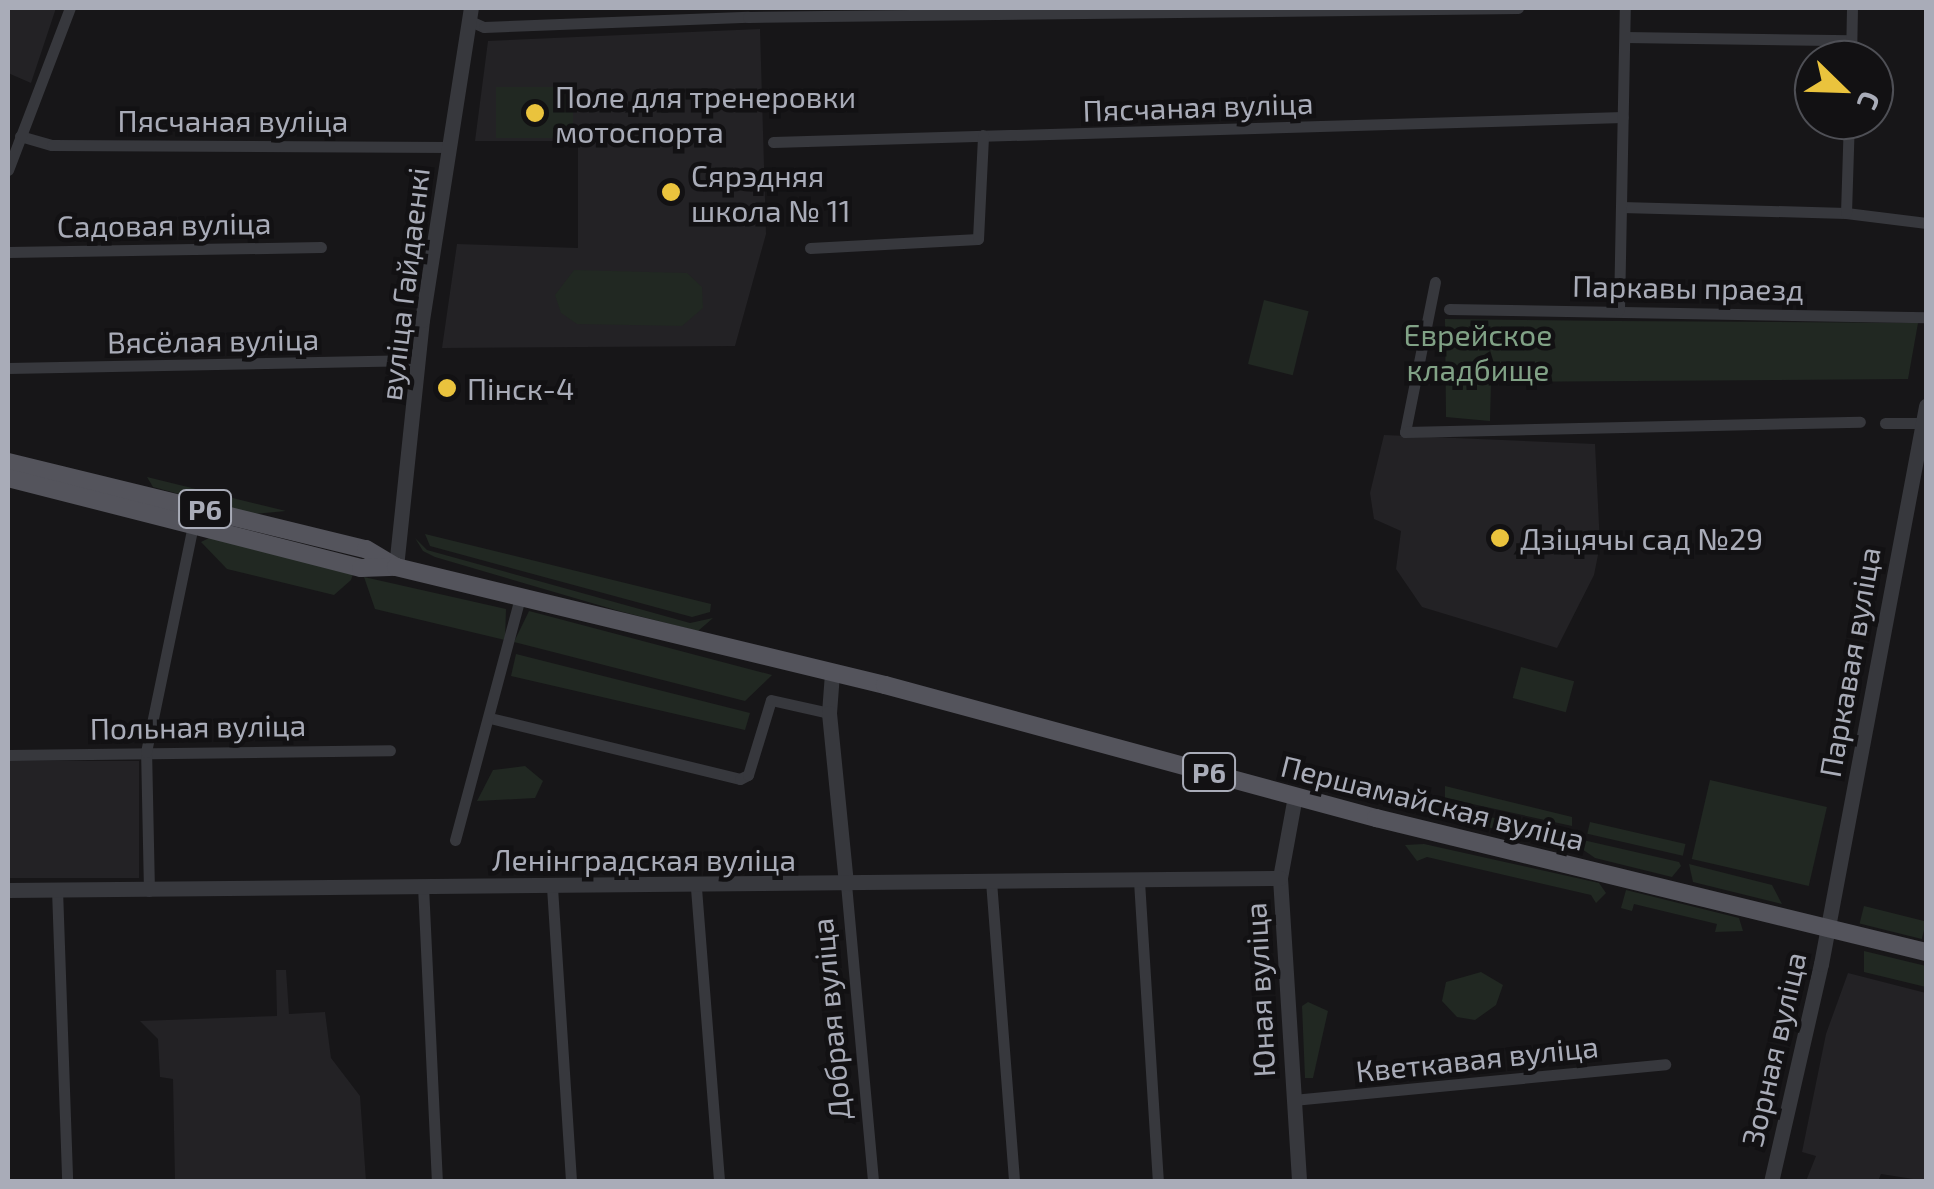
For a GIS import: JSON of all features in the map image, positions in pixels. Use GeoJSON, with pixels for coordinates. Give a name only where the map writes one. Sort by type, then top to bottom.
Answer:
{"type":"FeatureCollection","features":[{"type":"Feature","properties":{"kind":"main road","name":"Першамайская вуліца"},"geometry":{"type":"LineString","coordinates":[[8,462],[366,549],[396,568]]}},
{"type":"Feature","properties":{"kind":"main road","name":"Першамайская вуліца"},"geometry":{"type":"LineString","coordinates":[[8,478],[361,568],[396,568],[832,673],[1295,796],[1926,952]]}},
{"type":"Feature","properties":{"kind":"street"},"geometry":{"type":"LineString","coordinates":[[8,170],[70,8]]}},
{"type":"Feature","properties":{"kind":"street"},"geometry":{"type":"LineString","coordinates":[[470,14],[484,28],[748,17],[1518,8]]}},
{"type":"Feature","properties":{"kind":"street"},"geometry":{"type":"LineString","coordinates":[[1619,310],[1625,8]]}},
{"type":"Feature","properties":{"kind":"street"},"geometry":{"type":"LineString","coordinates":[[1625,37],[1851,40],[1852,8]]}},
{"type":"Feature","properties":{"kind":"street","name":"вуліца Гайдаенкі"},"geometry":{"type":"LineString","coordinates":[[396,568],[419,360],[470,14]]}},
{"type":"Feature","properties":{"kind":"street","name":"Пясчаная вуліца"},"geometry":{"type":"LineString","coordinates":[[773,142],[1623,117]]}},
{"type":"Feature","properties":{"kind":"street"},"geometry":{"type":"LineString","coordinates":[[810,248],[978,239],[983,135]]}},
{"type":"Feature","properties":{"kind":"street","name":"Пясчаная вуліца"},"geometry":{"type":"LineString","coordinates":[[20,136],[52,145],[449,148]]}},
{"type":"Feature","properties":{"kind":"street"},"geometry":{"type":"LineString","coordinates":[[1846,212],[1848,140]]}},
{"type":"Feature","properties":{"kind":"street"},"geometry":{"type":"LineString","coordinates":[[1621,207],[1846,212],[1926,222]]}},
{"type":"Feature","properties":{"kind":"street","name":"Садовая вуліца"},"geometry":{"type":"LineString","coordinates":[[8,252],[321,246]]}},
{"type":"Feature","properties":{"kind":"street"},"geometry":{"type":"LineString","coordinates":[[1434,282],[1405,432],[1860,422]]}},
{"type":"Feature","properties":{"kind":"street","name":"Паркавы праезд"},"geometry":{"type":"LineString","coordinates":[[1449,309],[1926,317]]}},
{"type":"Feature","properties":{"kind":"street","name":"Вясёлая вуліца"},"geometry":{"type":"LineString","coordinates":[[8,368],[419,360]]}},
{"type":"Feature","properties":{"kind":"street","name":"Паркавая вуліца"},"geometry":{"type":"LineString","coordinates":[[1828,928],[1926,406]]}},
{"type":"Feature","properties":{"kind":"street"},"geometry":{"type":"LineString","coordinates":[[1885,423],[1925,424]]}},
{"type":"Feature","properties":{"kind":"street"},"geometry":{"type":"LineString","coordinates":[[149,891],[146,752],[194,526]]}},
{"type":"Feature","properties":{"kind":"street"},"geometry":{"type":"LineString","coordinates":[[455,840],[520,598]]}},
{"type":"Feature","properties":{"kind":"street","name":"Добрая вуліца"},"geometry":{"type":"LineString","coordinates":[[832,673],[829,713],[872,1182]]}},
{"type":"Feature","properties":{"kind":"street"},"geometry":{"type":"LineString","coordinates":[[490,718],[740,779],[748,774],[772,700],[829,713]]}},
{"type":"Feature","properties":{"kind":"street","name":"Польная вуліца"},"geometry":{"type":"LineString","coordinates":[[8,755],[390,750]]}},
{"type":"Feature","properties":{"kind":"street","name":"Юная вуліца"},"geometry":{"type":"LineString","coordinates":[[1295,796],[1280,878],[1299,1182]]}},
{"type":"Feature","properties":{"kind":"street","name":"Ленінградская вуліца"},"geometry":{"type":"LineString","coordinates":[[8,890],[696,888],[1280,878]]}},
{"type":"Feature","properties":{"kind":"street"},"geometry":{"type":"LineString","coordinates":[[1139,880],[1158,1182]]}},
{"type":"Feature","properties":{"kind":"street"},"geometry":{"type":"LineString","coordinates":[[991,881],[1014,1182]]}},
{"type":"Feature","properties":{"kind":"street"},"geometry":{"type":"LineString","coordinates":[[423,886],[436,1182]]}},
{"type":"Feature","properties":{"kind":"street"},"geometry":{"type":"LineString","coordinates":[[552,888],[571,1182]]}},
{"type":"Feature","properties":{"kind":"street"},"geometry":{"type":"LineString","coordinates":[[696,888],[719,1182]]}},
{"type":"Feature","properties":{"kind":"street"},"geometry":{"type":"LineString","coordinates":[[57,890],[67,1182]]}},
{"type":"Feature","properties":{"kind":"street","name":"Зорная вуліца"},"geometry":{"type":"LineString","coordinates":[[1771,1182],[1828,928]]}},
{"type":"Feature","properties":{"kind":"street","name":"Кветкавая вуліца"},"geometry":{"type":"LineString","coordinates":[[1293,1100],[1666,1064]]}},
{"type":"Feature","properties":{"kind":"shaded area"},"geometry":{"type":"Polygon","coordinates":[[[8,8],[56,8],[31,83],[8,73],[8,8]]]}},
{"type":"Feature","properties":{"kind":"shaded area","name":"Сярэдняя школа № 11"},"geometry":{"type":"Polygon","coordinates":[[[760,29],[766,234],[735,346],[442,348],[457,244],[578,248],[578,141],[475,141],[488,41],[760,29]]]}},
{"type":"Feature","properties":{"kind":"shaded area","name":"Дзіцячы сад №29"},"geometry":{"type":"Polygon","coordinates":[[[1384,435],[1595,444],[1600,545],[1594,575],[1557,648],[1422,607],[1396,569],[1401,531],[1374,519],[1370,493],[1384,435]]]}},
{"type":"Feature","properties":{"kind":"shaded area"},"geometry":{"type":"Polygon","coordinates":[[[8,761],[139,761],[139,878],[8,878],[8,761]]]}},
{"type":"Feature","properties":{"kind":"shaded area"},"geometry":{"type":"Polygon","coordinates":[[[276,970],[286,970],[289,1014],[325,1012],[331,1058],[360,1096],[366,1181],[175,1181],[173,1079],[160,1077],[158,1039],[140,1021],[277,1016],[276,970]]]}},
{"type":"Feature","properties":{"kind":"shaded area"},"geometry":{"type":"Polygon","coordinates":[[[1848,973],[1926,993],[1926,1181],[1881,1174],[1878,1181],[1806,1181],[1816,1156],[1802,1152],[1826,1034],[1848,973]]]}},
{"type":"Feature","properties":{"kind":"green space","name":"Поле для тренеровки мотоспорта"},"geometry":{"type":"Polygon","coordinates":[[[496,87],[573,87],[573,138],[496,138],[496,87]]]}},
{"type":"Feature","properties":{"kind":"green space"},"geometry":{"type":"Polygon","coordinates":[[[574,270],[687,273],[702,287],[703,308],[682,326],[577,324],[561,313],[555,295],[574,270]]]}},
{"type":"Feature","properties":{"kind":"green space"},"geometry":{"type":"Polygon","coordinates":[[[1264,300],[1309,311],[1293,375],[1248,364],[1264,300]]]}},
{"type":"Feature","properties":{"kind":"green space","name":"Еврейское кладбище"},"geometry":{"type":"Polygon","coordinates":[[[1445,319],[1918,323],[1908,379],[1491,382],[1490,421],[1446,417],[1445,319]]]}},
{"type":"Feature","properties":{"kind":"green space"},"geometry":{"type":"Polygon","coordinates":[[[147,477],[286,511],[254,514],[153,487],[147,477]]]}},
{"type":"Feature","properties":{"kind":"green space"},"geometry":{"type":"Polygon","coordinates":[[[425,534],[711,604],[710,612],[692,617],[430,546],[425,534]]]}},
{"type":"Feature","properties":{"kind":"green space"},"geometry":{"type":"Polygon","coordinates":[[[211,537],[353,574],[334,595],[227,569],[201,542],[211,537]]]}},
{"type":"Feature","properties":{"kind":"green space"},"geometry":{"type":"Polygon","coordinates":[[[415,538],[427,550],[690,623],[713,618],[698,631],[619,611],[435,557],[423,551],[415,538]]]}},
{"type":"Feature","properties":{"kind":"green space"},"geometry":{"type":"Polygon","coordinates":[[[364,577],[506,609],[505,640],[375,609],[364,577]]]}},
{"type":"Feature","properties":{"kind":"green space"},"geometry":{"type":"Polygon","coordinates":[[[529,611],[772,675],[745,701],[514,642],[529,611]]]}},
{"type":"Feature","properties":{"kind":"green space"},"geometry":{"type":"Polygon","coordinates":[[[516,654],[750,713],[745,730],[511,676],[516,654]]]}},
{"type":"Feature","properties":{"kind":"green space"},"geometry":{"type":"Polygon","coordinates":[[[1521,667],[1574,681],[1566,712],[1513,698],[1521,667]]]}},
{"type":"Feature","properties":{"kind":"green space"},"geometry":{"type":"Polygon","coordinates":[[[525,766],[543,781],[535,798],[477,801],[493,770],[525,766]]]}},
{"type":"Feature","properties":{"kind":"green space"},"geometry":{"type":"Polygon","coordinates":[[[1710,780],[1827,807],[1809,886],[1692,859],[1710,780]]]}},
{"type":"Feature","properties":{"kind":"green space"},"geometry":{"type":"Polygon","coordinates":[[[1445,786],[1572,817],[1572,826],[1445,798],[1445,786]]]}},
{"type":"Feature","properties":{"kind":"green space"},"geometry":{"type":"Polygon","coordinates":[[[1442,805],[1572,837],[1556,846],[1448,816],[1442,805]]]}},
{"type":"Feature","properties":{"kind":"green space"},"geometry":{"type":"Polygon","coordinates":[[[1590,822],[1685,844],[1683,856],[1587,834],[1590,822]]]}},
{"type":"Feature","properties":{"kind":"green space"},"geometry":{"type":"Polygon","coordinates":[[[1583,840],[1679,862],[1681,866],[1672,877],[1595,858],[1582,849],[1583,840]]]}},
{"type":"Feature","properties":{"kind":"green space"},"geometry":{"type":"Polygon","coordinates":[[[1424,844],[1599,883],[1606,893],[1596,903],[1591,895],[1427,857],[1417,861],[1405,845],[1424,844]]]}},
{"type":"Feature","properties":{"kind":"green space"},"geometry":{"type":"Polygon","coordinates":[[[1689,864],[1772,885],[1782,904],[1693,882],[1689,864]]]}},
{"type":"Feature","properties":{"kind":"green space"},"geometry":{"type":"Polygon","coordinates":[[[1626,890],[1739,918],[1743,931],[1715,932],[1717,924],[1634,904],[1632,911],[1621,908],[1626,890]]]}},
{"type":"Feature","properties":{"kind":"green space"},"geometry":{"type":"Polygon","coordinates":[[[1864,906],[1926,921],[1922,939],[1860,923],[1864,906]]]}},
{"type":"Feature","properties":{"kind":"green space"},"geometry":{"type":"Polygon","coordinates":[[[1864,951],[1926,966],[1926,987],[1864,972],[1864,951]]]}},
{"type":"Feature","properties":{"kind":"green space"},"geometry":{"type":"Polygon","coordinates":[[[1481,972],[1503,985],[1496,1005],[1475,1020],[1457,1017],[1442,1001],[1446,982],[1481,972]]]}},
{"type":"Feature","properties":{"kind":"green space"},"geometry":{"type":"Polygon","coordinates":[[[1308,1002],[1328,1011],[1313,1078],[1305,1078],[1302,1006],[1308,1002]]]}},
{"type":"Feature","properties":{"kind":"place","name":"Поле для тренеровки мотоспорта"},"geometry":{"type":"Point","coordinates":[535,113]}},
{"type":"Feature","properties":{"kind":"place","name":"Сярэдняя школа № 11"},"geometry":{"type":"Point","coordinates":[671,192]}},
{"type":"Feature","properties":{"kind":"place","name":"Пінск-4"},"geometry":{"type":"Point","coordinates":[447,388]}},
{"type":"Feature","properties":{"kind":"place","name":"Дзіцячы сад №29"},"geometry":{"type":"Point","coordinates":[1500,538]}}]}
